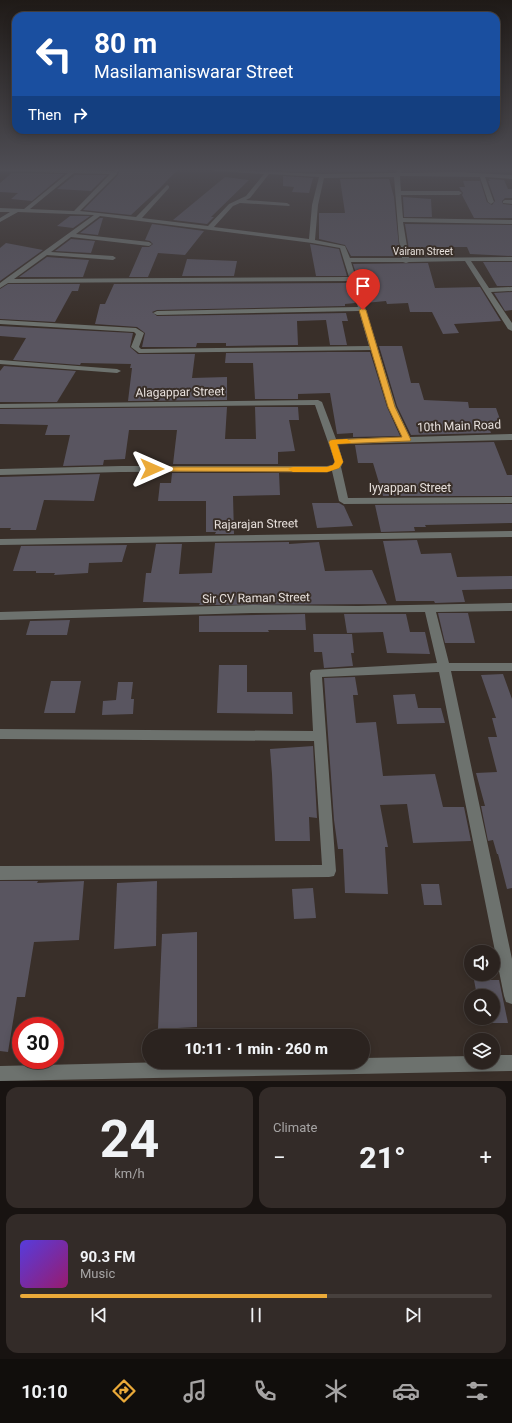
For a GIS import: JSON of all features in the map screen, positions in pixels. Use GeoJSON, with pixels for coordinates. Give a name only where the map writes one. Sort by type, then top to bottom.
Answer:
{"type":"FeatureCollection","features":[{"type":"Feature","properties":{"kind":"street"},"geometry":{"type":"LineString","coordinates":[[3,284],[92,219]]}},
{"type":"Feature","properties":{"kind":"street"},"geometry":{"type":"LineString","coordinates":[[147,219],[209,229],[312,241],[344,247],[373,348],[392,407],[407,440]]}},
{"type":"Feature","properties":{"kind":"street"},"geometry":{"type":"LineString","coordinates":[[209,229],[218,219]]}},
{"type":"Feature","properties":{"kind":"street"},"geometry":{"type":"LineString","coordinates":[[312,241],[314,219]]}},
{"type":"Feature","properties":{"kind":"street"},"geometry":{"type":"LineString","coordinates":[[406,261],[400,220],[512,222]]}},
{"type":"Feature","properties":{"kind":"street"},"geometry":{"type":"LineString","coordinates":[[71,235],[149,244]]}},
{"type":"Feature","properties":{"kind":"street"},"geometry":{"type":"LineString","coordinates":[[44,253],[113,258]]}},
{"type":"Feature","properties":{"kind":"street","name":"Vairam Street"},"geometry":{"type":"LineString","coordinates":[[348,260],[468,261],[512,259]]}},
{"type":"Feature","properties":{"kind":"street"},"geometry":{"type":"LineString","coordinates":[[468,261],[486,290],[508,318],[512,329]]}},
{"type":"Feature","properties":{"kind":"street"},"geometry":{"type":"LineString","coordinates":[[3,284],[354,279]]}},
{"type":"Feature","properties":{"kind":"street"},"geometry":{"type":"LineString","coordinates":[[486,290],[512,289]]}},
{"type":"Feature","properties":{"kind":"street"},"geometry":{"type":"LineString","coordinates":[[157,313],[363,310]]}},
{"type":"Feature","properties":{"kind":"street"},"geometry":{"type":"LineString","coordinates":[[0,322],[136,330],[140,335],[135,347],[139,351],[373,348]]}},
{"type":"Feature","properties":{"kind":"street"},"geometry":{"type":"LineString","coordinates":[[0,362],[117,371]]}},
{"type":"Feature","properties":{"kind":"street","name":"Alagappar Street"},"geometry":{"type":"LineString","coordinates":[[0,406],[318,402],[333,442]]}},
{"type":"Feature","properties":{"kind":"street","name":"10th Main Road"},"geometry":{"type":"LineString","coordinates":[[333,442],[512,436]]}},
{"type":"Feature","properties":{"kind":"street"},"geometry":{"type":"LineString","coordinates":[[0,472],[327,469],[336,467],[339,462],[333,442]]}},
{"type":"Feature","properties":{"kind":"street","name":"Iyyappan Street"},"geometry":{"type":"LineString","coordinates":[[336,467],[344,501],[512,500]]}},
{"type":"Feature","properties":{"kind":"street","name":"Rajarajan Street"},"geometry":{"type":"LineString","coordinates":[[0,542],[512,534]]}},
{"type":"Feature","properties":{"kind":"street","name":"Sir CV Raman Street"},"geometry":{"type":"LineString","coordinates":[[0,616],[252,609],[430,610],[512,607]]}},
{"type":"Feature","properties":{"kind":"street"},"geometry":{"type":"LineString","coordinates":[[430,610],[444,667],[512,996]]}},
{"type":"Feature","properties":{"kind":"street"},"geometry":{"type":"LineString","coordinates":[[0,872],[329,871],[316,673],[444,667],[512,667]]}},
{"type":"Feature","properties":{"kind":"street"},"geometry":{"type":"LineString","coordinates":[[0,734],[320,736]]}},
{"type":"Feature","properties":{"kind":"street"},"geometry":{"type":"LineString","coordinates":[[0,1074],[512,1063]]}},
{"type":"Feature","properties":{"kind":"building"},"geometry":{"type":"Polygon","coordinates":[[[66,219],[85,219],[73,228],[57,226],[66,219]]]}},
{"type":"Feature","properties":{"kind":"building"},"geometry":{"type":"Polygon","coordinates":[[[98,219],[103,219],[98,235],[80,233],[98,219]]]}},
{"type":"Feature","properties":{"kind":"building"},"geometry":{"type":"Polygon","coordinates":[[[174,219],[212,219],[207,224],[174,219]]]}},
{"type":"Feature","properties":{"kind":"building"},"geometry":{"type":"Polygon","coordinates":[[[319,219],[396,219],[400,256],[351,256],[345,245],[319,239],[319,219]]]}},
{"type":"Feature","properties":{"kind":"building"},"geometry":{"type":"Polygon","coordinates":[[[152,224],[204,231],[185,255],[158,253],[148,277],[129,277],[142,247],[149,247],[153,244],[150,241],[145,240],[152,224]]]}},
{"type":"Feature","properties":{"kind":"building"},"geometry":{"type":"Polygon","coordinates":[[[405,224],[512,225],[512,256],[470,254],[467,247],[424,247],[426,256],[410,256],[405,224]]]}},
{"type":"Feature","properties":{"kind":"building"},"geometry":{"type":"Polygon","coordinates":[[[71,239],[95,241],[91,253],[55,251],[71,239]]]}},
{"type":"Feature","properties":{"kind":"building"},"geometry":{"type":"Polygon","coordinates":[[[6,243],[43,250],[0,281],[0,248],[6,243]]]}},
{"type":"Feature","properties":{"kind":"building"},"geometry":{"type":"Polygon","coordinates":[[[310,244],[339,249],[347,276],[316,276],[310,244]]]}},
{"type":"Feature","properties":{"kind":"building"},"geometry":{"type":"Polygon","coordinates":[[[47,257],[89,260],[83,277],[19,277],[47,257]]]}},
{"type":"Feature","properties":{"kind":"building"},"geometry":{"type":"Polygon","coordinates":[[[187,259],[237,261],[234,276],[182,276],[187,259]]]}},
{"type":"Feature","properties":{"kind":"building"},"geometry":{"type":"Polygon","coordinates":[[[483,262],[512,262],[512,286],[497,286],[483,262]]]}},
{"type":"Feature","properties":{"kind":"building"},"geometry":{"type":"Polygon","coordinates":[[[428,263],[435,288],[480,287],[501,321],[454,324],[459,333],[443,334],[432,312],[410,312],[408,303],[387,304],[386,301],[365,303],[353,264],[428,263]]]}},
{"type":"Feature","properties":{"kind":"building"},"geometry":{"type":"Polygon","coordinates":[[[349,283],[355,303],[345,304],[345,306],[157,310],[152,312],[157,316],[346,313],[348,321],[342,321],[347,345],[330,345],[326,320],[297,321],[298,345],[226,346],[226,343],[197,343],[196,347],[142,347],[145,333],[137,327],[95,324],[100,304],[105,304],[114,284],[349,283]]]}},
{"type":"Feature","properties":{"kind":"building"},"geometry":{"type":"Polygon","coordinates":[[[8,284],[80,284],[78,291],[72,291],[55,322],[0,319],[0,289],[8,284]]]}},
{"type":"Feature","properties":{"kind":"building"},"geometry":{"type":"Polygon","coordinates":[[[512,292],[512,310],[505,311],[494,293],[512,292]]]}},
{"type":"Feature","properties":{"kind":"building"},"geometry":{"type":"Polygon","coordinates":[[[0,326],[133,333],[130,347],[138,354],[195,354],[192,378],[227,377],[227,400],[128,401],[132,368],[130,368],[131,364],[81,363],[80,365],[13,360],[26,338],[0,336],[0,326]]]}},
{"type":"Feature","properties":{"kind":"building"},"geometry":{"type":"Polygon","coordinates":[[[379,346],[402,346],[411,383],[419,383],[424,400],[468,402],[469,408],[496,408],[502,425],[488,425],[491,433],[411,435],[397,406],[379,346]]]}},
{"type":"Feature","properties":{"kind":"building"},"geometry":{"type":"Polygon","coordinates":[[[370,352],[387,407],[400,436],[353,437],[353,433],[337,434],[330,393],[298,394],[298,399],[255,399],[253,363],[225,363],[226,353],[370,352]]]}},
{"type":"Feature","properties":{"kind":"building"},"geometry":{"type":"Polygon","coordinates":[[[4,366],[76,371],[57,402],[0,402],[0,371],[4,366]]]}},
{"type":"Feature","properties":{"kind":"building"},"geometry":{"type":"Polygon","coordinates":[[[227,407],[225,439],[256,439],[255,407],[298,407],[299,420],[289,420],[295,451],[278,452],[278,464],[173,464],[177,430],[129,430],[125,459],[104,460],[103,465],[63,466],[70,435],[45,435],[48,425],[0,424],[0,409],[227,407]]]}},
{"type":"Feature","properties":{"kind":"building"},"geometry":{"type":"Polygon","coordinates":[[[494,442],[507,475],[512,475],[512,496],[383,496],[373,463],[358,463],[355,445],[494,442]]]}},
{"type":"Feature","properties":{"kind":"building"},"geometry":{"type":"Polygon","coordinates":[[[172,473],[279,473],[280,495],[233,496],[234,534],[215,534],[216,532],[206,532],[206,501],[158,501],[160,483],[171,483],[172,473]]]}},
{"type":"Feature","properties":{"kind":"building"},"geometry":{"type":"Polygon","coordinates":[[[100,474],[94,501],[44,500],[36,530],[10,530],[11,528],[0,528],[0,477],[100,474]]]}},
{"type":"Feature","properties":{"kind":"building"},"geometry":{"type":"Polygon","coordinates":[[[312,503],[339,503],[344,506],[353,526],[317,528],[312,503]]]}},
{"type":"Feature","properties":{"kind":"building"},"geometry":{"type":"Polygon","coordinates":[[[512,504],[512,523],[425,525],[426,527],[414,527],[415,531],[381,532],[375,505],[512,504]]]}},
{"type":"Feature","properties":{"kind":"building"},"geometry":{"type":"Polygon","coordinates":[[[417,540],[421,554],[451,553],[457,577],[512,576],[512,589],[462,590],[465,602],[435,603],[434,601],[396,601],[383,541],[417,540]]]}},
{"type":"Feature","properties":{"kind":"building"},"geometry":{"type":"Polygon","coordinates":[[[289,542],[289,544],[319,542],[325,571],[372,570],[387,604],[199,605],[200,603],[143,602],[146,573],[151,573],[156,544],[182,544],[179,574],[212,573],[215,543],[289,542]]]}},
{"type":"Feature","properties":{"kind":"building"},"geometry":{"type":"Polygon","coordinates":[[[127,545],[122,562],[89,563],[88,573],[54,575],[55,573],[13,571],[21,546],[127,545]]]}},
{"type":"Feature","properties":{"kind":"building"},"geometry":{"type":"Polygon","coordinates":[[[438,613],[468,613],[475,643],[445,643],[438,613]]]}},
{"type":"Feature","properties":{"kind":"building"},"geometry":{"type":"Polygon","coordinates":[[[305,614],[306,630],[268,630],[269,632],[199,632],[199,616],[305,614]]]}},
{"type":"Feature","properties":{"kind":"building"},"geometry":{"type":"Polygon","coordinates":[[[344,614],[406,614],[410,632],[425,632],[430,654],[387,653],[383,632],[347,633],[344,614]]]}},
{"type":"Feature","properties":{"kind":"building"},"geometry":{"type":"Polygon","coordinates":[[[70,620],[67,635],[26,635],[30,621],[70,620]]]}},
{"type":"Feature","properties":{"kind":"building"},"geometry":{"type":"Polygon","coordinates":[[[313,634],[352,634],[354,653],[351,653],[353,666],[324,668],[322,652],[314,652],[313,634]]]}},
{"type":"Feature","properties":{"kind":"building"},"geometry":{"type":"Polygon","coordinates":[[[219,665],[247,665],[247,692],[292,692],[293,714],[217,713],[219,665]]]}},
{"type":"Feature","properties":{"kind":"building"},"geometry":{"type":"Polygon","coordinates":[[[503,674],[512,699],[512,888],[507,889],[493,840],[488,841],[481,806],[485,806],[476,773],[497,772],[488,737],[497,737],[492,718],[496,718],[481,675],[503,674]]]}},
{"type":"Feature","properties":{"kind":"building"},"geometry":{"type":"Polygon","coordinates":[[[355,677],[358,695],[353,695],[356,723],[376,722],[383,776],[435,774],[443,807],[464,807],[471,841],[413,843],[407,804],[380,805],[388,847],[385,847],[388,894],[345,893],[343,849],[338,849],[334,820],[324,678],[355,677]]]}},
{"type":"Feature","properties":{"kind":"building"},"geometry":{"type":"Polygon","coordinates":[[[51,681],[81,681],[75,713],[44,713],[51,681]]]}},
{"type":"Feature","properties":{"kind":"building"},"geometry":{"type":"Polygon","coordinates":[[[118,682],[133,682],[131,699],[134,699],[133,714],[102,715],[103,701],[116,700],[118,682]]]}},
{"type":"Feature","properties":{"kind":"building"},"geometry":{"type":"Polygon","coordinates":[[[415,694],[418,708],[441,708],[445,723],[397,724],[393,695],[415,694]]]}},
{"type":"Feature","properties":{"kind":"building"},"geometry":{"type":"Polygon","coordinates":[[[313,746],[317,818],[309,817],[310,841],[275,841],[270,749],[313,746]]]}},
{"type":"Feature","properties":{"kind":"building"},"geometry":{"type":"Polygon","coordinates":[[[0,881],[38,881],[37,883],[84,881],[79,940],[34,942],[25,997],[17,997],[14,1017],[12,1017],[8,1052],[0,1051],[0,881]]]}},
{"type":"Feature","properties":{"kind":"building"},"geometry":{"type":"Polygon","coordinates":[[[157,881],[156,946],[114,949],[117,883],[157,881]]]}},
{"type":"Feature","properties":{"kind":"building"},"geometry":{"type":"Polygon","coordinates":[[[421,884],[439,884],[442,905],[424,905],[421,884]]]}},
{"type":"Feature","properties":{"kind":"building"},"geometry":{"type":"Polygon","coordinates":[[[313,888],[316,918],[294,919],[292,889],[313,888]]]}},
{"type":"Feature","properties":{"kind":"building"},"geometry":{"type":"Polygon","coordinates":[[[197,932],[197,1027],[158,1029],[162,934],[197,932]]]}},
{"type":"Feature","properties":{"kind":"building"},"geometry":{"type":"Polygon","coordinates":[[[474,981],[499,981],[508,1023],[500,1023],[500,989],[476,989],[474,981]]]}},
{"type":"Feature","properties":{"kind":"slow traffic"},"geometry":{"type":"LineString","coordinates":[[293,469],[327,469],[336,467],[339,462],[333,442],[347,442]]}},
{"type":"Feature","properties":{"kind":"route"},"geometry":{"type":"LineString","coordinates":[[152,469],[327,469],[336,467],[339,462],[333,442],[407,440],[392,407],[373,348],[363,310]]}}]}
